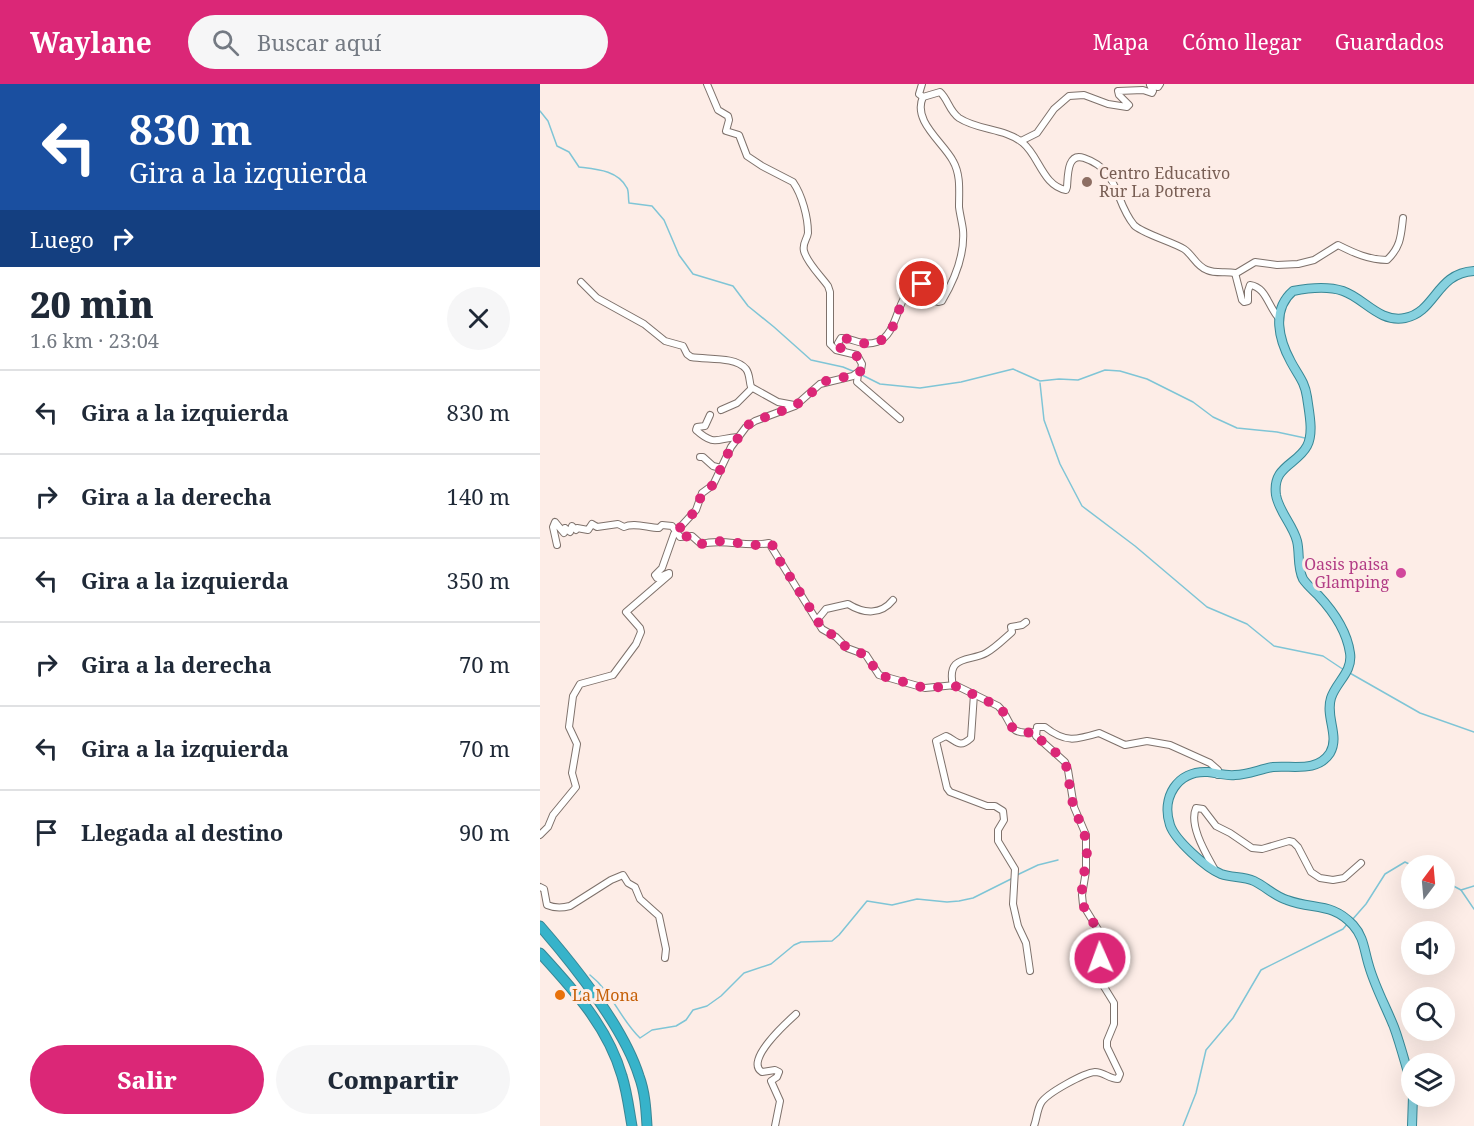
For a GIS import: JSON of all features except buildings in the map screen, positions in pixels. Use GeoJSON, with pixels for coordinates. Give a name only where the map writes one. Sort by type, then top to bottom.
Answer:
{"type":"FeatureCollection","features":[{"type":"Feature","properties":{"kind":"highway"},"geometry":{"type":"LineString","coordinates":[[540,926],[558,946],[611,1020],[630,1052],[645,1100],[647,1126]]}},
{"type":"Feature","properties":{"kind":"highway"},"geometry":{"type":"LineString","coordinates":[[540,953],[575,991],[598,1024],[622,1074],[632,1126]]}},
{"type":"Feature","properties":{"kind":"main road"},"geometry":{"type":"LineString","coordinates":[[1402,1053],[1395,1029],[1369,966],[1361,934],[1350,922],[1333,909],[1288,901],[1252,880],[1217,872],[1179,841],[1170,826],[1167,804],[1178,782],[1186,777],[1208,772],[1218,775],[1242,775],[1275,767],[1307,768],[1329,755],[1334,737],[1330,712],[1331,698],[1347,672],[1350,659],[1346,639],[1329,608],[1301,576],[1297,541],[1276,495],[1281,470],[1306,449],[1310,431],[1305,386],[1287,352],[1278,326],[1278,317],[1283,302],[1293,291],[1330,289],[1344,291],[1372,310],[1391,318],[1403,319],[1414,315],[1424,307],[1457,273],[1474,271]]}},
{"type":"Feature","properties":{"kind":"main road"},"geometry":{"type":"LineString","coordinates":[[1412,1126],[1413,1107]]}},
{"type":"Feature","properties":{"kind":"street"},"geometry":{"type":"LineString","coordinates":[[707,84],[718,110],[728,116],[726,131],[739,135],[747,156],[796,186],[808,232],[803,244],[804,251],[830,292],[830,344],[836,350],[857,355],[862,364],[858,382],[900,419]]}},
{"type":"Feature","properties":{"kind":"street"},"geometry":{"type":"LineString","coordinates":[[922,84],[919,94],[923,97]]}},
{"type":"Feature","properties":{"kind":"street"},"geometry":{"type":"LineString","coordinates":[[1021,141],[1037,133],[1054,109],[1069,96],[1084,95],[1108,104],[1127,107],[1129,105],[1117,93],[1118,91],[1143,90],[1152,93],[1150,84],[1158,87],[1160,84]]}},
{"type":"Feature","properties":{"kind":"street"},"geometry":{"type":"LineString","coordinates":[[923,97],[940,92],[950,109],[958,117],[980,128],[1004,133],[1021,141],[1053,184],[1064,190],[1067,187],[1071,162],[1074,158],[1080,157],[1096,163],[1110,176],[1136,227],[1184,249],[1198,266],[1207,270],[1235,274],[1255,262],[1298,264],[1314,260],[1338,245],[1354,253],[1377,260],[1387,260],[1395,252],[1403,235],[1403,218]]}},
{"type":"Feature","properties":{"kind":"street"},"geometry":{"type":"LineString","coordinates":[[843,350],[838,343],[841,338],[866,344],[875,343],[886,337],[892,328],[904,295],[915,286],[922,284],[932,286],[935,301],[942,301],[958,270],[963,232],[958,175],[954,162],[921,117],[920,106],[923,97]]}},
{"type":"Feature","properties":{"kind":"street"},"geometry":{"type":"LineString","coordinates":[[1235,274],[1242,301],[1248,301],[1249,287],[1254,285],[1264,293],[1271,309],[1278,317]]}},
{"type":"Feature","properties":{"kind":"street"},"geometry":{"type":"LineString","coordinates":[[581,282],[597,298],[644,324],[665,341],[683,346],[691,357],[741,364],[749,373],[752,388],[778,402],[795,406]]}},
{"type":"Feature","properties":{"kind":"street"},"geometry":{"type":"LineString","coordinates":[[540,835],[549,827],[553,815],[576,788],[572,773],[577,744],[569,727],[573,696],[580,684],[613,675],[636,644],[641,632],[640,628],[634,619],[626,614],[669,574],[657,578],[655,575],[662,568],[672,537],[696,510],[702,493],[713,485],[738,437],[750,423],[795,406],[820,384],[860,372]]}},
{"type":"Feature","properties":{"kind":"street"},"geometry":{"type":"LineString","coordinates":[[721,410],[737,403],[752,388]]}},
{"type":"Feature","properties":{"kind":"street"},"geometry":{"type":"LineString","coordinates":[[710,416],[705,426],[697,427],[696,430],[704,438],[710,442],[738,437]]}},
{"type":"Feature","properties":{"kind":"street"},"geometry":{"type":"LineString","coordinates":[[700,457],[713,466],[722,468]]}},
{"type":"Feature","properties":{"kind":"street"},"geometry":{"type":"LineString","coordinates":[[557,545],[553,527],[555,522],[564,533],[565,528],[570,531],[572,526],[576,530],[577,528],[588,530],[592,524],[597,527],[618,524],[624,527],[630,524],[650,528],[659,528],[662,525],[672,526],[680,537],[689,536],[697,539],[701,544],[721,541],[755,545],[772,544],[776,555],[822,629],[836,637],[847,648],[866,655],[879,675],[925,688],[959,687],[998,706],[1013,729],[1018,732],[1035,732]]}},
{"type":"Feature","properties":{"kind":"street"},"geometry":{"type":"LineString","coordinates":[[817,620],[826,609],[837,606],[848,604],[869,612],[880,610],[893,600]]}},
{"type":"Feature","properties":{"kind":"street"},"geometry":{"type":"LineString","coordinates":[[953,686],[952,672],[957,664],[963,659],[987,653],[1007,638],[1012,632],[1011,627],[1026,622]]}},
{"type":"Feature","properties":{"kind":"street"},"geometry":{"type":"LineString","coordinates":[[974,694],[971,738],[958,744],[946,736],[936,741],[937,748],[950,792],[995,806],[1003,811],[1004,820],[998,830],[998,841],[1015,869],[1013,904],[1018,926],[1026,943],[1030,971]]}},
{"type":"Feature","properties":{"kind":"street"},"geometry":{"type":"LineString","coordinates":[[1035,732],[1037,727],[1041,726],[1055,735],[1074,740],[1099,733],[1125,745],[1143,741],[1164,743],[1210,764],[1218,770],[1218,775]]}},
{"type":"Feature","properties":{"kind":"street"},"geometry":{"type":"LineString","coordinates":[[1034,1126],[1043,1099],[1056,1090],[1091,1073],[1102,1073],[1114,1079],[1118,1079],[1120,1074],[1107,1047],[1114,1024],[1114,1003],[1098,977],[1096,969],[1103,945],[1102,936],[1083,904],[1086,835],[1074,807],[1065,762],[1036,736],[1035,732]]}},
{"type":"Feature","properties":{"kind":"street"},"geometry":{"type":"LineString","coordinates":[[1217,872],[1199,840],[1194,813],[1196,808],[1203,809],[1216,826],[1252,848],[1262,849],[1289,841],[1293,842],[1311,872],[1320,878],[1333,880],[1344,878],[1361,863]]}},
{"type":"Feature","properties":{"kind":"street"},"geometry":{"type":"LineString","coordinates":[[540,887],[544,889],[547,905],[553,908],[564,908],[623,875],[628,883],[635,887],[640,899],[659,916],[666,949],[665,958]]}},
{"type":"Feature","properties":{"kind":"street"},"geometry":{"type":"LineString","coordinates":[[776,1126],[780,1101],[771,1081],[777,1077],[779,1072],[776,1070],[762,1072],[756,1065],[771,1039],[796,1014]]}},
{"type":"Feature","properties":{"kind":"waterway"},"geometry":{"type":"LineString","coordinates":[[540,111],[548,121],[557,146],[569,152],[579,167],[599,170],[618,177],[627,188],[629,203],[652,206],[664,220],[679,255],[693,274],[733,286],[748,306],[811,360],[855,372]]}},
{"type":"Feature","properties":{"kind":"waterway"},"geometry":{"type":"LineString","coordinates":[[860,374],[880,384],[920,388],[961,382],[1013,369],[1040,381],[1078,380],[1105,370],[1120,371],[1147,379],[1193,402],[1213,417],[1237,428],[1277,432],[1305,438]]}},
{"type":"Feature","properties":{"kind":"waterway"},"geometry":{"type":"LineString","coordinates":[[1040,383],[1044,420],[1060,464],[1082,506],[1135,546],[1207,607],[1247,624],[1274,646],[1323,656],[1344,670]]}},
{"type":"Feature","properties":{"kind":"waterway"},"geometry":{"type":"LineString","coordinates":[[1348,672],[1420,713],[1474,732]]}},
{"type":"Feature","properties":{"kind":"waterway"},"geometry":{"type":"LineString","coordinates":[[1017,875],[1038,865],[1058,860]]}},
{"type":"Feature","properties":{"kind":"waterway"},"geometry":{"type":"LineString","coordinates":[[1352,920],[1366,904],[1385,874],[1401,864]]}},
{"type":"Feature","properties":{"kind":"waterway"},"geometry":{"type":"LineString","coordinates":[[590,975],[604,989],[640,1038],[652,1030],[676,1026],[686,1020],[693,1010],[707,1006],[721,996],[744,973],[771,964],[794,945],[801,942],[832,941],[867,901],[892,905],[917,899],[959,901],[973,898],[1013,878]]}},
{"type":"Feature","properties":{"kind":"waterway"},"geometry":{"type":"LineString","coordinates":[[1461,890],[1474,886]]}},
{"type":"Feature","properties":{"kind":"waterway"},"geometry":{"type":"LineString","coordinates":[[1455,887],[1461,890],[1474,909]]}},
{"type":"Feature","properties":{"kind":"waterway"},"geometry":{"type":"LineString","coordinates":[[1183,1126],[1196,1093],[1206,1050],[1233,1018],[1261,970],[1343,929],[1348,923]]}},
{"type":"Feature","properties":{"kind":"place","name":"Centro Educativo Rur La Potrera"},"geometry":{"type":"Point","coordinates":[1087,182]}},
{"type":"Feature","properties":{"kind":"place","name":"Oasis paisa Glamping"},"geometry":{"type":"Point","coordinates":[1401,573]}},
{"type":"Feature","properties":{"kind":"place","name":"La Mona"},"geometry":{"type":"Point","coordinates":[560,995]}},
{"type":"Feature","properties":{"kind":"route"},"geometry":{"type":"LineString","coordinates":[[922,284],[915,286],[904,295],[892,328],[886,337],[875,343],[866,344],[842,337],[839,339],[839,347],[857,355],[862,364],[858,374],[826,381],[795,406],[750,423],[731,447],[713,485],[702,493],[696,510],[676,531],[678,536],[696,538],[701,544],[721,541],[755,545],[772,544],[776,555],[822,629],[834,635],[847,648],[866,655],[879,675],[896,678],[918,687],[959,687],[998,706],[1010,727],[1018,732],[1035,732],[1036,736],[1065,762],[1074,807],[1086,835],[1083,904],[1102,936],[1103,945],[1100,958]]}}]}
